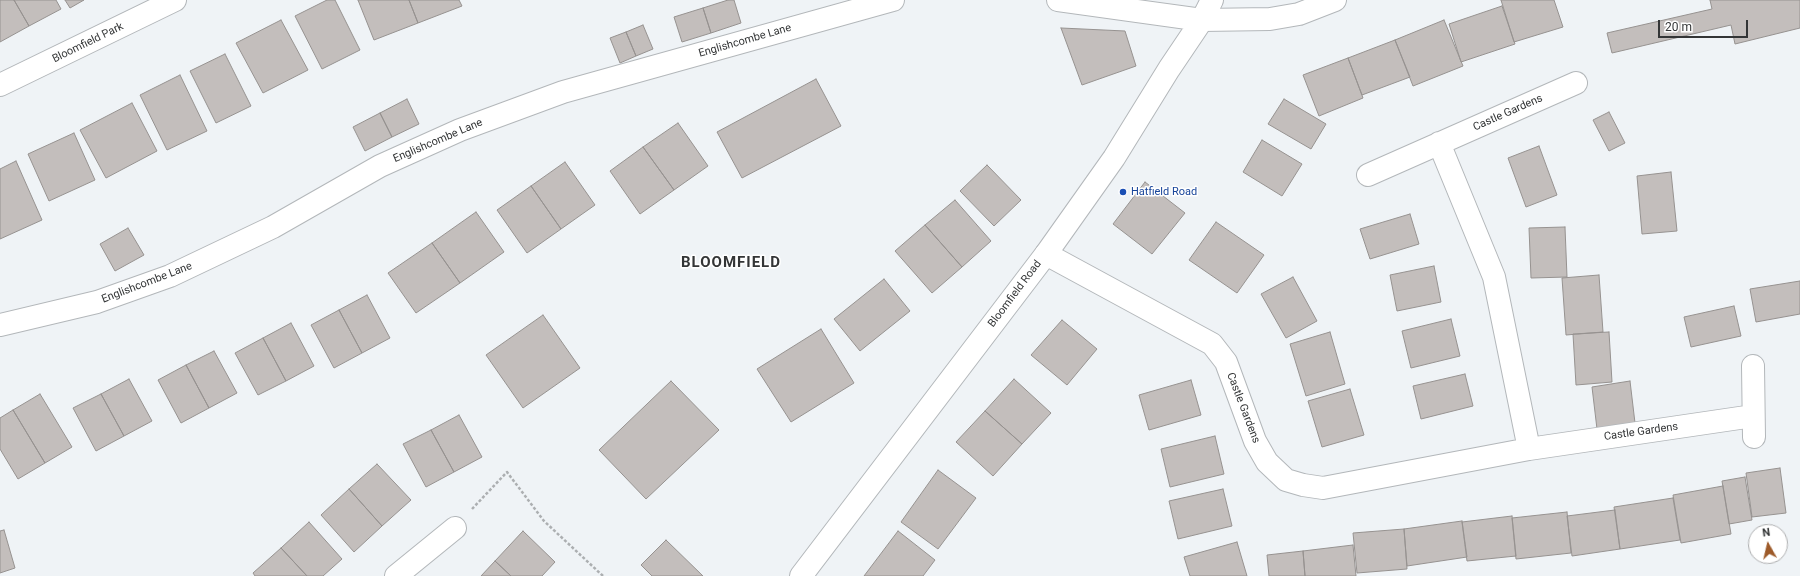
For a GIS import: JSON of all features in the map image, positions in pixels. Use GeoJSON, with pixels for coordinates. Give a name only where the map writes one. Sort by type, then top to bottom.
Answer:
{"type":"FeatureCollection","features":[{"type":"Feature","properties":{"kind":"street","name":"Bloomfield Park"},"geometry":{"type":"LineString","coordinates":[[0,85],[175,0]]}},
{"type":"Feature","properties":{"kind":"street","name":"Englishcombe Lane"},"geometry":{"type":"LineString","coordinates":[[0,325],[97,302],[170,276],[273,227],[380,166],[460,130],[563,92],[893,0]]}},
{"type":"Feature","properties":{"kind":"street"},"geometry":{"type":"LineString","coordinates":[[1058,0],[1202,20],[1270,19],[1299,14],[1335,0]]}},
{"type":"Feature","properties":{"kind":"street","name":"Bloomfield Road"},"geometry":{"type":"LineString","coordinates":[[801,576],[1046,254],[1114,158],[1169,69],[1202,20],[1212,0]]}},
{"type":"Feature","properties":{"kind":"street","name":"Castle Gardens"},"geometry":{"type":"LineString","coordinates":[[1368,175],[1576,83]]}},
{"type":"Feature","properties":{"kind":"street"},"geometry":{"type":"LineString","coordinates":[[1439,143],[1494,277],[1530,449]]}},
{"type":"Feature","properties":{"kind":"street","name":"Castle Gardens"},"geometry":{"type":"LineString","coordinates":[[1046,254],[1212,344],[1226,362],[1255,441],[1267,462],[1286,480],[1303,485],[1323,488],[1530,449],[1754,416]]}},
{"type":"Feature","properties":{"kind":"street"},"geometry":{"type":"LineString","coordinates":[[1753,366],[1754,438]]}},
{"type":"Feature","properties":{"kind":"street"},"geometry":{"type":"LineString","coordinates":[[396,576],[455,528]]}},
{"type":"Feature","properties":{"kind":"path"},"geometry":{"type":"LineString","coordinates":[[455,528],[506,472],[544,521],[603,576]]}},
{"type":"Feature","properties":{"kind":"building"},"geometry":{"type":"Polygon","coordinates":[[[0,0],[14,0],[29,26],[0,42],[0,0]]]}},
{"type":"Feature","properties":{"kind":"building"},"geometry":{"type":"Polygon","coordinates":[[[14,0],[56,0],[61,9],[29,26],[14,0]]]}},
{"type":"Feature","properties":{"kind":"building"},"geometry":{"type":"Polygon","coordinates":[[[65,0],[84,0],[70,8],[65,0]]]}},
{"type":"Feature","properties":{"kind":"building"},"geometry":{"type":"Polygon","coordinates":[[[327,0],[335,0],[360,50],[322,69],[295,16],[327,0]]]}},
{"type":"Feature","properties":{"kind":"building"},"geometry":{"type":"Polygon","coordinates":[[[358,0],[409,0],[418,23],[374,40],[358,0]]]}},
{"type":"Feature","properties":{"kind":"building"},"geometry":{"type":"Polygon","coordinates":[[[409,0],[459,0],[462,6],[418,23],[409,0]]]}},
{"type":"Feature","properties":{"kind":"building"},"geometry":{"type":"Polygon","coordinates":[[[728,0],[734,0],[741,23],[711,33],[703,8],[728,0]]]}},
{"type":"Feature","properties":{"kind":"building"},"geometry":{"type":"Polygon","coordinates":[[[1501,0],[1554,0],[1563,27],[1514,42],[1501,0]]]}},
{"type":"Feature","properties":{"kind":"building"},"geometry":{"type":"Polygon","coordinates":[[[1710,0],[1800,0],[1800,28],[1735,44],[1731,25],[1612,53],[1607,33],[1712,9],[1710,0]]]}},
{"type":"Feature","properties":{"kind":"building"},"geometry":{"type":"Polygon","coordinates":[[[1502,6],[1515,44],[1461,62],[1449,24],[1502,6]]]}},
{"type":"Feature","properties":{"kind":"building"},"geometry":{"type":"Polygon","coordinates":[[[703,8],[711,33],[682,42],[674,17],[703,8]]]}},
{"type":"Feature","properties":{"kind":"building"},"geometry":{"type":"Polygon","coordinates":[[[281,20],[308,70],[263,93],[236,43],[281,20]]]}},
{"type":"Feature","properties":{"kind":"building"},"geometry":{"type":"Polygon","coordinates":[[[1444,20],[1463,66],[1413,86],[1395,40],[1444,20]]]}},
{"type":"Feature","properties":{"kind":"building"},"geometry":{"type":"Polygon","coordinates":[[[643,25],[653,49],[636,56],[626,32],[643,25]]]}},
{"type":"Feature","properties":{"kind":"building"},"geometry":{"type":"Polygon","coordinates":[[[1061,28],[1125,31],[1136,66],[1082,85],[1061,28]]]}},
{"type":"Feature","properties":{"kind":"building"},"geometry":{"type":"Polygon","coordinates":[[[626,32],[636,56],[620,63],[610,38],[626,32]]]}},
{"type":"Feature","properties":{"kind":"building"},"geometry":{"type":"Polygon","coordinates":[[[1395,40],[1410,77],[1362,95],[1348,58],[1395,40]]]}},
{"type":"Feature","properties":{"kind":"building"},"geometry":{"type":"Polygon","coordinates":[[[225,54],[251,106],[216,123],[190,71],[225,54]]]}},
{"type":"Feature","properties":{"kind":"building"},"geometry":{"type":"Polygon","coordinates":[[[1348,58],[1363,98],[1319,116],[1303,75],[1348,58]]]}},
{"type":"Feature","properties":{"kind":"building"},"geometry":{"type":"Polygon","coordinates":[[[180,75],[207,131],[167,150],[140,95],[180,75]]]}},
{"type":"Feature","properties":{"kind":"building"},"geometry":{"type":"Polygon","coordinates":[[[816,79],[841,126],[742,178],[717,132],[816,79]]]}},
{"type":"Feature","properties":{"kind":"building"},"geometry":{"type":"Polygon","coordinates":[[[407,99],[419,124],[392,137],[380,113],[407,99]]]}},
{"type":"Feature","properties":{"kind":"building"},"geometry":{"type":"Polygon","coordinates":[[[1284,99],[1326,124],[1311,149],[1268,124],[1284,99]]]}},
{"type":"Feature","properties":{"kind":"building"},"geometry":{"type":"Polygon","coordinates":[[[132,103],[157,151],[106,178],[80,130],[132,103]]]}},
{"type":"Feature","properties":{"kind":"building"},"geometry":{"type":"Polygon","coordinates":[[[1609,112],[1625,143],[1609,151],[1593,120],[1609,112]]]}},
{"type":"Feature","properties":{"kind":"building"},"geometry":{"type":"Polygon","coordinates":[[[380,113],[392,137],[365,151],[353,127],[380,113]]]}},
{"type":"Feature","properties":{"kind":"building"},"geometry":{"type":"Polygon","coordinates":[[[678,123],[708,166],[674,190],[643,147],[678,123]]]}},
{"type":"Feature","properties":{"kind":"building"},"geometry":{"type":"Polygon","coordinates":[[[74,133],[95,180],[49,201],[28,154],[74,133]]]}},
{"type":"Feature","properties":{"kind":"building"},"geometry":{"type":"Polygon","coordinates":[[[1262,140],[1302,164],[1282,196],[1243,172],[1262,140]]]}},
{"type":"Feature","properties":{"kind":"building"},"geometry":{"type":"Polygon","coordinates":[[[1539,146],[1557,195],[1526,207],[1508,158],[1539,146]]]}},
{"type":"Feature","properties":{"kind":"building"},"geometry":{"type":"Polygon","coordinates":[[[643,147],[674,190],[640,214],[610,171],[643,147]]]}},
{"type":"Feature","properties":{"kind":"building"},"geometry":{"type":"Polygon","coordinates":[[[16,161],[42,220],[0,239],[0,169],[16,161]]]}},
{"type":"Feature","properties":{"kind":"building"},"geometry":{"type":"Polygon","coordinates":[[[565,162],[595,205],[561,229],[531,186],[565,162]]]}},
{"type":"Feature","properties":{"kind":"building"},"geometry":{"type":"Polygon","coordinates":[[[987,165],[1021,200],[994,226],[960,191],[987,165]]]}},
{"type":"Feature","properties":{"kind":"building"},"geometry":{"type":"Polygon","coordinates":[[[1671,172],[1677,231],[1642,234],[1637,176],[1671,172]]]}},
{"type":"Feature","properties":{"kind":"building"},"geometry":{"type":"Polygon","coordinates":[[[1145,182],[1185,213],[1152,254],[1113,224],[1145,182]]]}},
{"type":"Feature","properties":{"kind":"building"},"geometry":{"type":"Polygon","coordinates":[[[531,186],[561,229],[527,253],[497,210],[531,186]]]}},
{"type":"Feature","properties":{"kind":"building"},"geometry":{"type":"Polygon","coordinates":[[[955,200],[991,241],[962,267],[925,225],[955,200]]]}},
{"type":"Feature","properties":{"kind":"building"},"geometry":{"type":"Polygon","coordinates":[[[476,212],[504,252],[460,283],[432,243],[476,212]]]}},
{"type":"Feature","properties":{"kind":"building"},"geometry":{"type":"Polygon","coordinates":[[[1410,214],[1419,244],[1370,259],[1360,229],[1410,214]]]}},
{"type":"Feature","properties":{"kind":"building"},"geometry":{"type":"Polygon","coordinates":[[[1216,222],[1264,255],[1237,293],[1189,260],[1216,222]]]}},
{"type":"Feature","properties":{"kind":"building"},"geometry":{"type":"Polygon","coordinates":[[[925,225],[962,267],[932,293],[895,251],[925,225]]]}},
{"type":"Feature","properties":{"kind":"building"},"geometry":{"type":"Polygon","coordinates":[[[1565,227],[1567,277],[1531,278],[1529,228],[1565,227]]]}},
{"type":"Feature","properties":{"kind":"building"},"geometry":{"type":"Polygon","coordinates":[[[128,228],[144,255],[115,271],[100,244],[128,228]]]}},
{"type":"Feature","properties":{"kind":"building"},"geometry":{"type":"Polygon","coordinates":[[[432,243],[460,283],[416,313],[388,273],[432,243]]]}},
{"type":"Feature","properties":{"kind":"building"},"geometry":{"type":"Polygon","coordinates":[[[1434,266],[1441,302],[1397,311],[1390,275],[1434,266]]]}},
{"type":"Feature","properties":{"kind":"building"},"geometry":{"type":"Polygon","coordinates":[[[1599,275],[1603,332],[1566,335],[1562,278],[1599,275]]]}},
{"type":"Feature","properties":{"kind":"building"},"geometry":{"type":"Polygon","coordinates":[[[1293,277],[1317,321],[1286,338],[1261,294],[1293,277]]]}},
{"type":"Feature","properties":{"kind":"building"},"geometry":{"type":"Polygon","coordinates":[[[884,279],[910,311],[860,351],[834,319],[884,279]]]}},
{"type":"Feature","properties":{"kind":"building"},"geometry":{"type":"Polygon","coordinates":[[[1800,281],[1800,314],[1756,322],[1750,289],[1800,281]]]}},
{"type":"Feature","properties":{"kind":"building"},"geometry":{"type":"Polygon","coordinates":[[[367,295],[390,338],[362,353],[339,310],[367,295]]]}},
{"type":"Feature","properties":{"kind":"building"},"geometry":{"type":"Polygon","coordinates":[[[1734,306],[1741,336],[1691,347],[1684,317],[1734,306]]]}},
{"type":"Feature","properties":{"kind":"building"},"geometry":{"type":"Polygon","coordinates":[[[339,310],[362,353],[334,368],[311,325],[339,310]]]}},
{"type":"Feature","properties":{"kind":"building"},"geometry":{"type":"Polygon","coordinates":[[[543,315],[580,368],[523,408],[486,355],[543,315]]]}},
{"type":"Feature","properties":{"kind":"building"},"geometry":{"type":"Polygon","coordinates":[[[1451,319],[1460,356],[1411,368],[1402,331],[1451,319]]]}},
{"type":"Feature","properties":{"kind":"building"},"geometry":{"type":"Polygon","coordinates":[[[1062,320],[1097,349],[1067,385],[1031,355],[1062,320]]]}},
{"type":"Feature","properties":{"kind":"building"},"geometry":{"type":"Polygon","coordinates":[[[291,323],[314,366],[286,381],[263,338],[291,323]]]}},
{"type":"Feature","properties":{"kind":"building"},"geometry":{"type":"Polygon","coordinates":[[[821,329],[854,383],[791,422],[757,369],[821,329]]]}},
{"type":"Feature","properties":{"kind":"building"},"geometry":{"type":"Polygon","coordinates":[[[1330,332],[1345,384],[1306,396],[1290,344],[1330,332]]]}},
{"type":"Feature","properties":{"kind":"building"},"geometry":{"type":"Polygon","coordinates":[[[1609,332],[1612,382],[1576,385],[1573,334],[1609,332]]]}},
{"type":"Feature","properties":{"kind":"building"},"geometry":{"type":"Polygon","coordinates":[[[263,338],[286,381],[258,395],[235,353],[263,338]]]}},
{"type":"Feature","properties":{"kind":"building"},"geometry":{"type":"Polygon","coordinates":[[[214,351],[237,393],[209,408],[186,365],[214,351]]]}},
{"type":"Feature","properties":{"kind":"building"},"geometry":{"type":"Polygon","coordinates":[[[186,365],[209,408],[181,423],[158,380],[186,365]]]}},
{"type":"Feature","properties":{"kind":"building"},"geometry":{"type":"Polygon","coordinates":[[[1465,374],[1473,406],[1421,419],[1413,386],[1465,374]]]}},
{"type":"Feature","properties":{"kind":"building"},"geometry":{"type":"Polygon","coordinates":[[[129,379],[152,421],[124,436],[101,394],[129,379]]]}},
{"type":"Feature","properties":{"kind":"building"},"geometry":{"type":"Polygon","coordinates":[[[1014,379],[1051,413],[1022,444],[985,411],[1014,379]]]}},
{"type":"Feature","properties":{"kind":"building"},"geometry":{"type":"Polygon","coordinates":[[[1191,380],[1201,415],[1149,430],[1139,395],[1191,380]]]}},
{"type":"Feature","properties":{"kind":"building"},"geometry":{"type":"Polygon","coordinates":[[[671,381],[719,430],[646,499],[599,450],[671,381]]]}},
{"type":"Feature","properties":{"kind":"building"},"geometry":{"type":"Polygon","coordinates":[[[1630,381],[1635,423],[1597,429],[1592,387],[1630,381]]]}},
{"type":"Feature","properties":{"kind":"building"},"geometry":{"type":"Polygon","coordinates":[[[1350,389],[1364,435],[1322,447],[1308,401],[1350,389]]]}},
{"type":"Feature","properties":{"kind":"building"},"geometry":{"type":"Polygon","coordinates":[[[40,394],[72,447],[45,463],[13,410],[40,394]]]}},
{"type":"Feature","properties":{"kind":"building"},"geometry":{"type":"Polygon","coordinates":[[[101,394],[124,436],[96,451],[73,408],[101,394]]]}},
{"type":"Feature","properties":{"kind":"building"},"geometry":{"type":"Polygon","coordinates":[[[13,410],[45,463],[18,479],[0,449],[0,418],[13,410]]]}},
{"type":"Feature","properties":{"kind":"building"},"geometry":{"type":"Polygon","coordinates":[[[985,411],[1022,444],[993,476],[956,442],[985,411]]]}},
{"type":"Feature","properties":{"kind":"building"},"geometry":{"type":"Polygon","coordinates":[[[459,415],[482,457],[454,472],[431,430],[459,415]]]}},
{"type":"Feature","properties":{"kind":"building"},"geometry":{"type":"Polygon","coordinates":[[[431,430],[454,472],[426,487],[403,444],[431,430]]]}},
{"type":"Feature","properties":{"kind":"building"},"geometry":{"type":"Polygon","coordinates":[[[1215,436],[1224,474],[1170,487],[1161,449],[1215,436]]]}},
{"type":"Feature","properties":{"kind":"building"},"geometry":{"type":"Polygon","coordinates":[[[377,464],[411,500],[382,526],[349,489],[377,464]]]}},
{"type":"Feature","properties":{"kind":"building"},"geometry":{"type":"Polygon","coordinates":[[[1780,468],[1786,513],[1752,517],[1746,473],[1780,468]]]}},
{"type":"Feature","properties":{"kind":"building"},"geometry":{"type":"Polygon","coordinates":[[[938,470],[976,498],[938,549],[901,522],[938,470]]]}},
{"type":"Feature","properties":{"kind":"building"},"geometry":{"type":"Polygon","coordinates":[[[1745,477],[1752,520],[1729,524],[1722,481],[1745,477]]]}},
{"type":"Feature","properties":{"kind":"building"},"geometry":{"type":"Polygon","coordinates":[[[1723,486],[1731,534],[1681,543],[1673,495],[1723,486]]]}},
{"type":"Feature","properties":{"kind":"building"},"geometry":{"type":"Polygon","coordinates":[[[349,489],[382,526],[354,552],[321,515],[349,489]]]}},
{"type":"Feature","properties":{"kind":"building"},"geometry":{"type":"Polygon","coordinates":[[[1223,489],[1232,526],[1178,539],[1169,501],[1223,489]]]}},
{"type":"Feature","properties":{"kind":"building"},"geometry":{"type":"Polygon","coordinates":[[[1673,498],[1680,540],[1620,549],[1614,507],[1673,498]]]}},
{"type":"Feature","properties":{"kind":"building"},"geometry":{"type":"Polygon","coordinates":[[[1615,510],[1620,549],[1572,556],[1567,516],[1615,510]]]}},
{"type":"Feature","properties":{"kind":"building"},"geometry":{"type":"Polygon","coordinates":[[[1567,512],[1571,553],[1516,559],[1512,518],[1567,512]]]}},
{"type":"Feature","properties":{"kind":"building"},"geometry":{"type":"Polygon","coordinates":[[[1512,516],[1516,556],[1467,561],[1462,522],[1512,516]]]}},
{"type":"Feature","properties":{"kind":"building"},"geometry":{"type":"Polygon","coordinates":[[[1462,521],[1467,557],[1407,566],[1404,529],[1462,521]]]}},
{"type":"Feature","properties":{"kind":"building"},"geometry":{"type":"Polygon","coordinates":[[[309,522],[342,559],[323,576],[307,576],[281,548],[309,522]]]}},
{"type":"Feature","properties":{"kind":"building"},"geometry":{"type":"Polygon","coordinates":[[[1404,529],[1407,569],[1357,573],[1353,533],[1404,529]]]}},
{"type":"Feature","properties":{"kind":"building"},"geometry":{"type":"Polygon","coordinates":[[[4,530],[15,568],[0,573],[0,531],[4,530]]]}},
{"type":"Feature","properties":{"kind":"building"},"geometry":{"type":"Polygon","coordinates":[[[523,531],[555,562],[542,576],[511,576],[495,561],[523,531]]]}},
{"type":"Feature","properties":{"kind":"building"},"geometry":{"type":"Polygon","coordinates":[[[898,531],[935,560],[923,576],[864,576],[898,531]]]}},
{"type":"Feature","properties":{"kind":"building"},"geometry":{"type":"Polygon","coordinates":[[[666,540],[703,576],[652,576],[641,565],[666,540]]]}},
{"type":"Feature","properties":{"kind":"building"},"geometry":{"type":"Polygon","coordinates":[[[1237,542],[1247,576],[1190,576],[1184,557],[1237,542]]]}},
{"type":"Feature","properties":{"kind":"building"},"geometry":{"type":"Polygon","coordinates":[[[1353,545],[1356,576],[1305,576],[1303,551],[1353,545]]]}},
{"type":"Feature","properties":{"kind":"building"},"geometry":{"type":"Polygon","coordinates":[[[281,548],[307,576],[255,576],[253,573],[281,548]]]}},
{"type":"Feature","properties":{"kind":"building"},"geometry":{"type":"Polygon","coordinates":[[[1303,551],[1305,576],[1269,576],[1267,555],[1303,551]]]}},
{"type":"Feature","properties":{"kind":"building"},"geometry":{"type":"Polygon","coordinates":[[[495,561],[511,576],[481,576],[495,561]]]}},
{"type":"Feature","properties":{"kind":"place","name":"Hatfield Road"},"geometry":{"type":"Point","coordinates":[1123,192]}},
{"type":"Feature","properties":{"kind":"district","name":"BLOOMFIELD"},"geometry":{"type":"Point","coordinates":[731,263]}}]}
